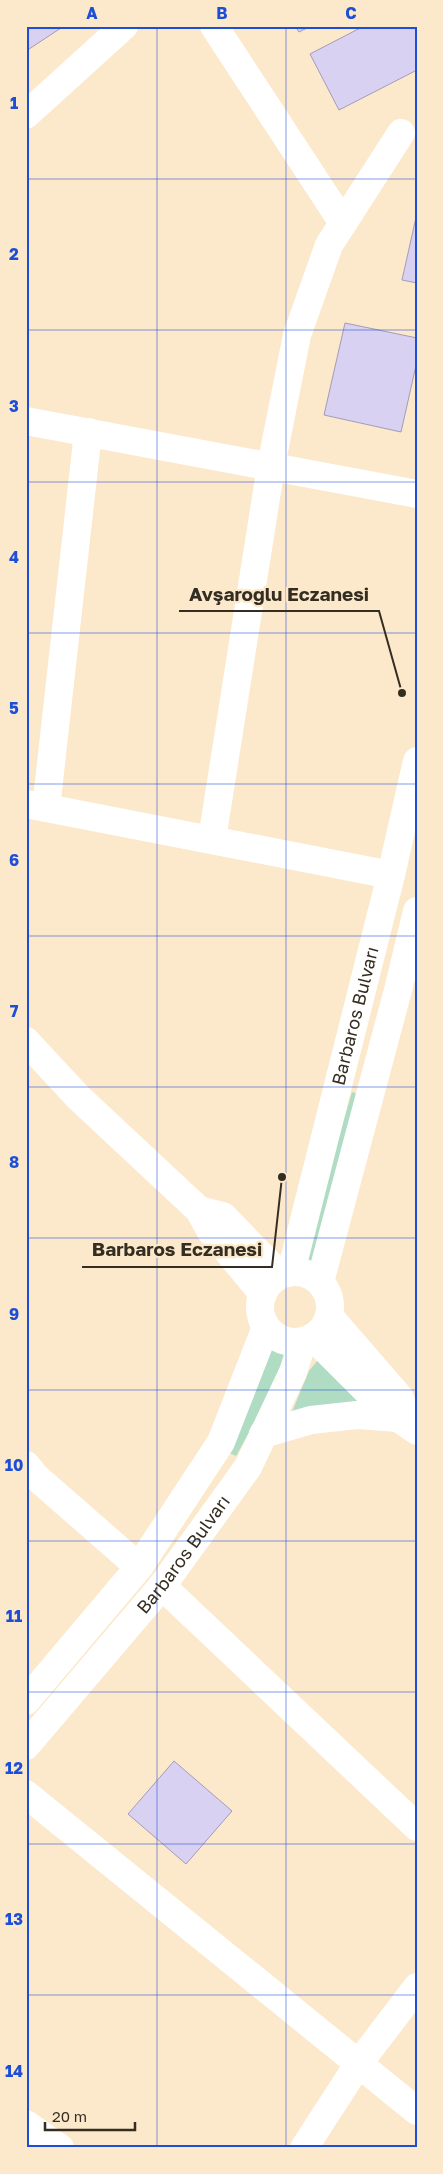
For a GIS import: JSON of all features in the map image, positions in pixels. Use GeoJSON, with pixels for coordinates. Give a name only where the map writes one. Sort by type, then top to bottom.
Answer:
{"type":"FeatureCollection","features":[{"type":"Feature","properties":{"kind":"street"},"geometry":{"type":"LineString","coordinates":[[26,115],[124,26]]}},
{"type":"Feature","properties":{"kind":"street"},"geometry":{"type":"LineString","coordinates":[[214,26],[344,223]]}},
{"type":"Feature","properties":{"kind":"street"},"geometry":{"type":"LineString","coordinates":[[212,839],[271,466],[297,335],[329,245],[401,133]]}},
{"type":"Feature","properties":{"kind":"street"},"geometry":{"type":"LineString","coordinates":[[26,421],[417,494]]}},
{"type":"Feature","properties":{"kind":"street"},"geometry":{"type":"LineString","coordinates":[[88,432],[36,806],[391,875]]}},
{"type":"Feature","properties":{"kind":"street","name":"Barbaros Bulvarı"},"geometry":{"type":"LineString","coordinates":[[278,1280],[391,875],[417,761]]}},
{"type":"Feature","properties":{"kind":"street","name":"Barbaros Bulvarı"},"geometry":{"type":"LineString","coordinates":[[320,1282],[408,992],[417,911]]}},
{"type":"Feature","properties":{"kind":"street"},"geometry":{"type":"LineString","coordinates":[[26,1041],[78,1097],[199,1210],[223,1216],[278,1280]]}},
{"type":"Feature","properties":{"kind":"street"},"geometry":{"type":"LineString","coordinates":[[312,1276],[320,1282],[329,1298],[315,1331],[282,1340],[266,1327],[260,1305],[278,1280],[312,1276]]}},
{"type":"Feature","properties":{"kind":"street","name":"Barbaros Bulvarı"},"geometry":{"type":"LineString","coordinates":[[26,1701],[139,1567],[221,1442],[266,1327]]}},
{"type":"Feature","properties":{"kind":"street"},"geometry":{"type":"LineString","coordinates":[[315,1331],[386,1410],[408,1424]]}},
{"type":"Feature","properties":{"kind":"street","name":"Barbaros Bulvarı"},"geometry":{"type":"LineString","coordinates":[[26,1746],[162,1586],[248,1467],[293,1372],[315,1331]]}},
{"type":"Feature","properties":{"kind":"street"},"geometry":{"type":"LineString","coordinates":[[264,1434],[311,1420],[357,1415],[408,1424]]}},
{"type":"Feature","properties":{"kind":"street"},"geometry":{"type":"LineString","coordinates":[[26,1465],[36,1477],[139,1567]]}},
{"type":"Feature","properties":{"kind":"street"},"geometry":{"type":"LineString","coordinates":[[162,1586],[417,1827]]}},
{"type":"Feature","properties":{"kind":"street"},"geometry":{"type":"LineString","coordinates":[[26,1794],[417,2111]]}},
{"type":"Feature","properties":{"kind":"street"},"geometry":{"type":"LineString","coordinates":[[304,2148],[359,2063],[417,1987]]}},
{"type":"Feature","properties":{"kind":"street"},"geometry":{"type":"LineString","coordinates":[[26,2124],[55,2146]]}},
{"type":"Feature","properties":{"kind":"green space"},"geometry":{"type":"Polygon","coordinates":[[[352,1092],[360,1095],[320,1265],[299,1257],[319,1206],[352,1092]]]}},
{"type":"Feature","properties":{"kind":"green space"},"geometry":{"type":"Polygon","coordinates":[[[267,1343],[291,1357],[236,1456],[225,1451],[267,1343]]]}},
{"type":"Feature","properties":{"kind":"green space"},"geometry":{"type":"Polygon","coordinates":[[[318,1360],[367,1402],[292,1412],[309,1371],[318,1360]]]}},
{"type":"Feature","properties":{"kind":"building"},"geometry":{"type":"Polygon","coordinates":[[[26,26],[64,26],[26,51],[26,26]]]}},
{"type":"Feature","properties":{"kind":"building"},"geometry":{"type":"Polygon","coordinates":[[[295,26],[311,26],[299,32],[295,26]]]}},
{"type":"Feature","properties":{"kind":"building"},"geometry":{"type":"Polygon","coordinates":[[[364,26],[417,26],[417,70],[339,110],[310,54],[364,26]]]}},
{"type":"Feature","properties":{"kind":"building"},"geometry":{"type":"Polygon","coordinates":[[[417,213],[417,283],[402,280],[417,213]]]}},
{"type":"Feature","properties":{"kind":"building"},"geometry":{"type":"Polygon","coordinates":[[[345,323],[417,338],[417,361],[401,432],[324,415],[345,323]]]}},
{"type":"Feature","properties":{"kind":"building"},"geometry":{"type":"Polygon","coordinates":[[[174,1761],[232,1811],[186,1864],[128,1814],[174,1761]]]}},
{"type":"Feature","properties":{"kind":"place","name":"Avşaroğlu Eczanesi"},"geometry":{"type":"Point","coordinates":[402,693]}},
{"type":"Feature","properties":{"kind":"place","name":"Barbaros Eczanesi"},"geometry":{"type":"Point","coordinates":[282,1177]}}]}
